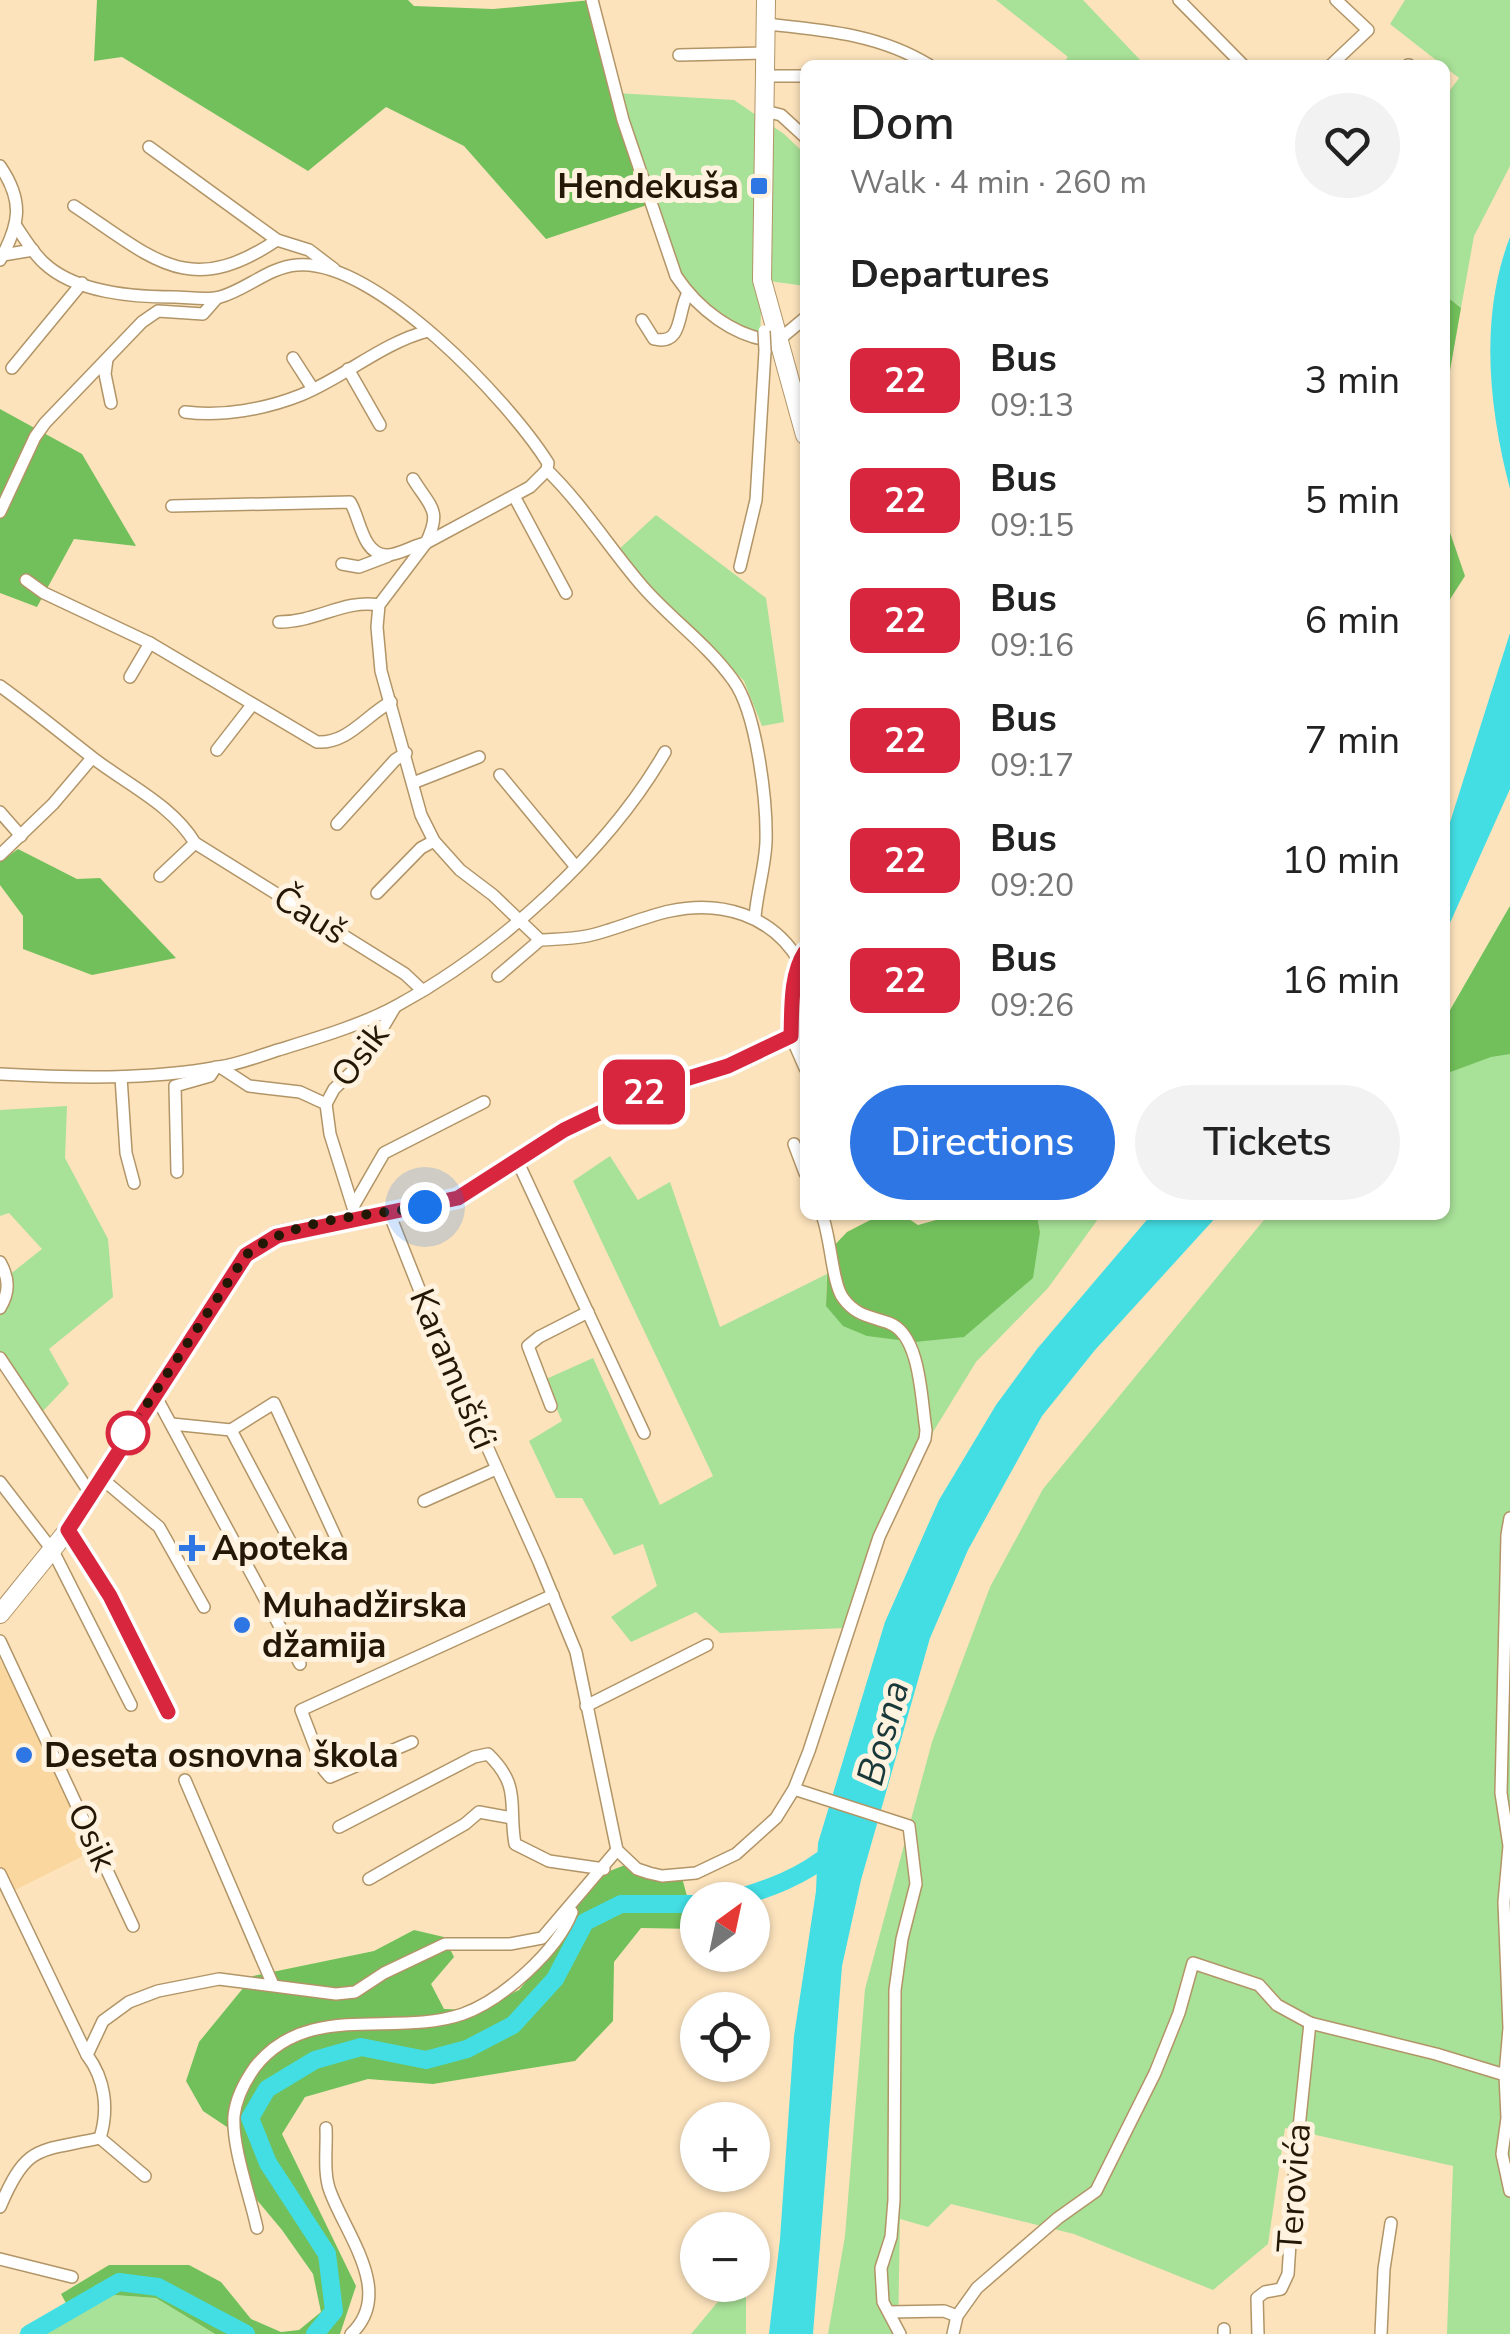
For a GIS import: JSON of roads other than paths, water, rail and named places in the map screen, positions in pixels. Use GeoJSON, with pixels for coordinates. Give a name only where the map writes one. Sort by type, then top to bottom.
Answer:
{"type":"FeatureCollection","features":[{"type":"Feature","properties":{"kind":"main road"},"geometry":{"type":"LineString","coordinates":[[766,0],[762,280],[773,341],[800,420]]}},
{"type":"Feature","properties":{"kind":"main road"},"geometry":{"type":"LineString","coordinates":[[0,1614],[68,1530],[246,1255],[277,1236],[355,1211],[389,1213],[458,1198],[564,1130],[643,1092],[728,1066],[791,1036],[800,971]]}},
{"type":"Feature","properties":{"kind":"street"},"geometry":{"type":"LineString","coordinates":[[592,0],[624,120],[676,276],[688,294],[729,326],[760,340],[773,341],[800,322]]}},
{"type":"Feature","properties":{"kind":"street"},"geometry":{"type":"LineString","coordinates":[[1179,0],[1239,60]]}},
{"type":"Feature","properties":{"kind":"street"},"geometry":{"type":"LineString","coordinates":[[1336,0],[1368,30],[1336,60]]}},
{"type":"Feature","properties":{"kind":"street"},"geometry":{"type":"LineString","coordinates":[[766,24],[858,35],[920,60]]}},
{"type":"Feature","properties":{"kind":"street"},"geometry":{"type":"LineString","coordinates":[[679,55],[766,53]]}},
{"type":"Feature","properties":{"kind":"street"},"geometry":{"type":"LineString","coordinates":[[766,76],[800,76]]}},
{"type":"Feature","properties":{"kind":"street"},"geometry":{"type":"LineString","coordinates":[[765,110],[782,115],[800,132]]}},
{"type":"Feature","properties":{"kind":"street"},"geometry":{"type":"LineString","coordinates":[[149,147],[277,240],[309,250],[334,269],[374,288],[428,331],[532,439],[548,462],[543,478],[426,542],[359,567],[342,564]]}},
{"type":"Feature","properties":{"kind":"street"},"geometry":{"type":"LineString","coordinates":[[0,166],[17,197],[16,226],[2,258]]}},
{"type":"Feature","properties":{"kind":"street"},"geometry":{"type":"LineString","coordinates":[[74,206],[182,270],[210,271],[235,265],[277,240]]}},
{"type":"Feature","properties":{"kind":"street"},"geometry":{"type":"LineString","coordinates":[[16,226],[44,264],[82,283],[133,298],[217,298]]}},
{"type":"Feature","properties":{"kind":"street"},"geometry":{"type":"LineString","coordinates":[[2,258],[33,250]]}},
{"type":"Feature","properties":{"kind":"street"},"geometry":{"type":"LineString","coordinates":[[0,512],[35,438],[61,402],[142,322],[158,311],[203,314],[217,298],[297,265],[334,269]]}},
{"type":"Feature","properties":{"kind":"street"},"geometry":{"type":"LineString","coordinates":[[12,368],[82,283]]}},
{"type":"Feature","properties":{"kind":"street"},"geometry":{"type":"LineString","coordinates":[[642,320],[654,339],[662,342],[672,337],[679,327],[688,294]]}},
{"type":"Feature","properties":{"kind":"street"},"geometry":{"type":"LineString","coordinates":[[185,412],[204,414],[253,408],[312,389],[413,335],[428,331]]}},
{"type":"Feature","properties":{"kind":"street"},"geometry":{"type":"LineString","coordinates":[[740,567],[756,500],[773,341]]}},
{"type":"Feature","properties":{"kind":"street"},"geometry":{"type":"LineString","coordinates":[[293,358],[312,389]]}},
{"type":"Feature","properties":{"kind":"street"},"geometry":{"type":"LineString","coordinates":[[107,359],[105,374],[112,403]]}},
{"type":"Feature","properties":{"kind":"street"},"geometry":{"type":"LineString","coordinates":[[348,369],[380,425]]}},
{"type":"Feature","properties":{"kind":"street"},"geometry":{"type":"LineString","coordinates":[[546,470],[570,492],[614,554],[658,604],[736,682],[750,715],[765,828],[755,918]]}},
{"type":"Feature","properties":{"kind":"street"},"geometry":{"type":"LineString","coordinates":[[412,480],[436,518],[426,542],[380,605],[377,642],[390,702],[422,814],[434,841],[460,870],[540,940]]}},
{"type":"Feature","properties":{"kind":"street"},"geometry":{"type":"LineString","coordinates":[[514,496],[566,593]]}},
{"type":"Feature","properties":{"kind":"street"},"geometry":{"type":"LineString","coordinates":[[172,506],[350,502],[368,542],[388,556]]}},
{"type":"Feature","properties":{"kind":"street"},"geometry":{"type":"LineString","coordinates":[[26,580],[44,593],[150,643],[323,743],[354,731],[390,702]]}},
{"type":"Feature","properties":{"kind":"street"},"geometry":{"type":"LineString","coordinates":[[279,622],[301,622],[345,606],[380,605]]}},
{"type":"Feature","properties":{"kind":"street"},"geometry":{"type":"LineString","coordinates":[[130,677],[150,643]]}},
{"type":"Feature","properties":{"kind":"street","name":"Čauš"},"geometry":{"type":"LineString","coordinates":[[0,686],[168,812],[196,843],[405,974],[422,990]]}},
{"type":"Feature","properties":{"kind":"street"},"geometry":{"type":"LineString","coordinates":[[217,750],[252,705]]}},
{"type":"Feature","properties":{"kind":"street"},"geometry":{"type":"LineString","coordinates":[[0,1074],[121,1077],[218,1067],[303,1042],[395,1007],[521,920],[576,867],[640,793],[665,752]]}},
{"type":"Feature","properties":{"kind":"street"},"geometry":{"type":"LineString","coordinates":[[338,824],[395,760],[406,754]]}},
{"type":"Feature","properties":{"kind":"street"},"geometry":{"type":"LineString","coordinates":[[413,783],[479,757]]}},
{"type":"Feature","properties":{"kind":"street"},"geometry":{"type":"LineString","coordinates":[[0,856],[92,758]]}},
{"type":"Feature","properties":{"kind":"street"},"geometry":{"type":"LineString","coordinates":[[500,775],[576,867]]}},
{"type":"Feature","properties":{"kind":"street"},"geometry":{"type":"LineString","coordinates":[[0,812],[21,836]]}},
{"type":"Feature","properties":{"kind":"street"},"geometry":{"type":"LineString","coordinates":[[377,892],[434,841]]}},
{"type":"Feature","properties":{"kind":"street"},"geometry":{"type":"LineString","coordinates":[[160,876],[196,843]]}},
{"type":"Feature","properties":{"kind":"street"},"geometry":{"type":"LineString","coordinates":[[498,976],[540,940],[591,936],[669,911],[697,907],[755,918],[800,955]]}},
{"type":"Feature","properties":{"kind":"street","name":"Osik"},"geometry":{"type":"LineString","coordinates":[[355,1211],[330,1134],[326,1104],[334,1089],[363,1061],[395,1007]]}},
{"type":"Feature","properties":{"kind":"street"},"geometry":{"type":"LineString","coordinates":[[791,1036],[800,1057]]}},
{"type":"Feature","properties":{"kind":"street"},"geometry":{"type":"LineString","coordinates":[[177,1172],[175,1086],[210,1076],[218,1067]]}},
{"type":"Feature","properties":{"kind":"street","name":"Osik"},"geometry":{"type":"LineString","coordinates":[[218,1067],[249,1086],[300,1092],[326,1104]]}},
{"type":"Feature","properties":{"kind":"street"},"geometry":{"type":"LineString","coordinates":[[121,1077],[126,1152],[134,1183]]}},
{"type":"Feature","properties":{"kind":"street"},"geometry":{"type":"LineString","coordinates":[[355,1211],[384,1153],[484,1102]]}},
{"type":"Feature","properties":{"kind":"street"},"geometry":{"type":"LineString","coordinates":[[794,1144],[800,1160]]}},
{"type":"Feature","properties":{"kind":"street"},"geometry":{"type":"LineString","coordinates":[[516,1158],[644,1433]]}},
{"type":"Feature","properties":{"kind":"street","name":"Karamušići"},"geometry":{"type":"LineString","coordinates":[[389,1213],[441,1344],[576,1652],[618,1850]]}},
{"type":"Feature","properties":{"kind":"street"},"geometry":{"type":"LineString","coordinates":[[88,2055],[103,2021],[129,2002],[158,1991],[219,1979],[336,1994],[355,1992],[445,1944],[510,1944],[542,1938],[618,1850],[637,1868],[649,1873],[696,1873],[727,1860],[776,1818],[794,1789],[845,1646],[878,1537],[926,1430],[910,1340],[892,1324],[862,1316],[840,1294],[824,1220]]}},
{"type":"Feature","properties":{"kind":"street"},"geometry":{"type":"LineString","coordinates":[[0,1262],[8,1276],[7,1295],[0,1308]]}},
{"type":"Feature","properties":{"kind":"street"},"geometry":{"type":"LineString","coordinates":[[550,1406],[528,1346],[588,1312]]}},
{"type":"Feature","properties":{"kind":"street"},"geometry":{"type":"LineString","coordinates":[[0,1358],[95,1485],[159,1528],[204,1607]]}},
{"type":"Feature","properties":{"kind":"street"},"geometry":{"type":"LineString","coordinates":[[154,1394],[300,1664]]}},
{"type":"Feature","properties":{"kind":"street"},"geometry":{"type":"LineString","coordinates":[[172,1424],[231,1430],[274,1403],[337,1540]]}},
{"type":"Feature","properties":{"kind":"street"},"geometry":{"type":"LineString","coordinates":[[231,1430],[292,1548]]}},
{"type":"Feature","properties":{"kind":"street","name":"Karamušići"},"geometry":{"type":"LineString","coordinates":[[424,1501],[496,1469]]}},
{"type":"Feature","properties":{"kind":"street"},"geometry":{"type":"LineString","coordinates":[[0,1482],[53,1551],[131,1705]]}},
{"type":"Feature","properties":{"kind":"street"},"geometry":{"type":"LineString","coordinates":[[1510,1518],[1501,1793],[1509,1846],[1504,1902],[1509,2028],[1507,2118],[1502,2154],[1510,2191]]}},
{"type":"Feature","properties":{"kind":"street"},"geometry":{"type":"LineString","coordinates":[[68,1530],[110,1596],[168,1712]]}},
{"type":"Feature","properties":{"kind":"street"},"geometry":{"type":"LineString","coordinates":[[412,1742],[330,1777],[301,1710],[552,1595]]}},
{"type":"Feature","properties":{"kind":"street","name":"Osik"},"geometry":{"type":"LineString","coordinates":[[0,1641],[133,1926]]}},
{"type":"Feature","properties":{"kind":"street"},"geometry":{"type":"LineString","coordinates":[[586,1706],[707,1645]]}},
{"type":"Feature","properties":{"kind":"street"},"geometry":{"type":"LineString","coordinates":[[339,1826],[483,1754],[492,1758],[513,1793],[515,1844],[549,1861],[604,1869]]}},
{"type":"Feature","properties":{"kind":"street"},"geometry":{"type":"LineString","coordinates":[[185,1780],[273,1984]]}},
{"type":"Feature","properties":{"kind":"street"},"geometry":{"type":"LineString","coordinates":[[794,1789],[909,1826],[916,1884],[902,1939],[895,1990],[894,2200],[891,2237],[881,2268],[884,2302],[900,2334]]}},
{"type":"Feature","properties":{"kind":"street"},"geometry":{"type":"LineString","coordinates":[[369,1879],[479,1812],[512,1818]]}},
{"type":"Feature","properties":{"kind":"street"},"geometry":{"type":"LineString","coordinates":[[0,1874],[98,2070],[104,2090],[100,2138]]}},
{"type":"Feature","properties":{"kind":"street"},"geometry":{"type":"LineString","coordinates":[[257,2228],[234,2120],[238,2096],[264,2057],[306,2031],[328,2025],[433,2020],[463,2014],[494,1998],[556,1943],[575,1903]]}},
{"type":"Feature","properties":{"kind":"street"},"geometry":{"type":"LineString","coordinates":[[953,2334],[956,2316],[977,2288],[1058,2218],[1096,2191],[1155,2073],[1179,2013],[1193,1963],[1259,1984],[1277,2005],[1310,2024],[1505,2075]]}},
{"type":"Feature","properties":{"kind":"street","name":"Terovića"},"geometry":{"type":"LineString","coordinates":[[1258,2334],[1257,2298],[1282,2289],[1288,2274],[1294,2166],[1310,2024]]}},
{"type":"Feature","properties":{"kind":"street"},"geometry":{"type":"LineString","coordinates":[[326,2128],[328,2187],[358,2250],[368,2282],[369,2312],[351,2334]]}},
{"type":"Feature","properties":{"kind":"street"},"geometry":{"type":"LineString","coordinates":[[100,2138],[145,2176]]}},
{"type":"Feature","properties":{"kind":"street"},"geometry":{"type":"LineString","coordinates":[[0,2207],[18,2166],[38,2150],[100,2138]]}},
{"type":"Feature","properties":{"kind":"street"},"geometry":{"type":"LineString","coordinates":[[1381,2334],[1384,2269],[1392,2223]]}},
{"type":"Feature","properties":{"kind":"street"},"geometry":{"type":"LineString","coordinates":[[0,2259],[72,2276]]}},
{"type":"Feature","properties":{"kind":"street"},"geometry":{"type":"LineString","coordinates":[[889,2312],[944,2311],[956,2316]]}},
{"type":"Feature","properties":{"kind":"street"},"geometry":{"type":"LineString","coordinates":[[364,2322],[372,2334]]}},
{"type":"Feature","properties":{"kind":"water"},"geometry":{"type":"Polygon","coordinates":[[[1510,237],[1510,489],[1497,427],[1490,363],[1494,299],[1510,237]]]}},
{"type":"Feature","properties":{"kind":"water"},"geometry":{"type":"Polygon","coordinates":[[[1510,633],[1510,789],[1450,923],[1450,822],[1510,633]]]}},
{"type":"Feature","properties":{"kind":"water","name":"Bosna"},"geometry":{"type":"Polygon","coordinates":[[[1147,1220],[1213,1220],[1095,1350],[1042,1416],[968,1550],[930,1638],[861,1880],[842,1966],[813,2334],[769,2334],[780,2239],[794,2036],[816,1891],[818,1843],[885,1622],[939,1500],[996,1405],[1037,1349],[1147,1220]]]}},
{"type":"Feature","properties":{"kind":"waterway"},"geometry":{"type":"LineString","coordinates":[[770,1887],[810,1868],[833,1851]]}},
{"type":"Feature","properties":{"kind":"waterway"},"geometry":{"type":"LineString","coordinates":[[315,2334],[334,2311],[327,2254],[268,2163],[250,2118],[267,2089],[315,2060],[361,2047],[426,2060],[467,2049],[513,2025],[555,1979],[585,1922],[621,1904],[680,1904]]}},
{"type":"Feature","properties":{"kind":"waterway"},"geometry":{"type":"LineString","coordinates":[[29,2334],[119,2282],[158,2287],[246,2334]]}},
{"type":"Feature","properties":{"kind":"place","name":"Hendekuša"},"geometry":{"type":"Point","coordinates":[759,186]}},
{"type":"Feature","properties":{"kind":"place","name":"Apoteka"},"geometry":{"type":"Point","coordinates":[192,1548]}},
{"type":"Feature","properties":{"kind":"place","name":"Muhadžirska džamija"},"geometry":{"type":"Point","coordinates":[242,1625]}},
{"type":"Feature","properties":{"kind":"place","name":"Deseta osnovna škola"},"geometry":{"type":"Point","coordinates":[24,1755]}}]}
